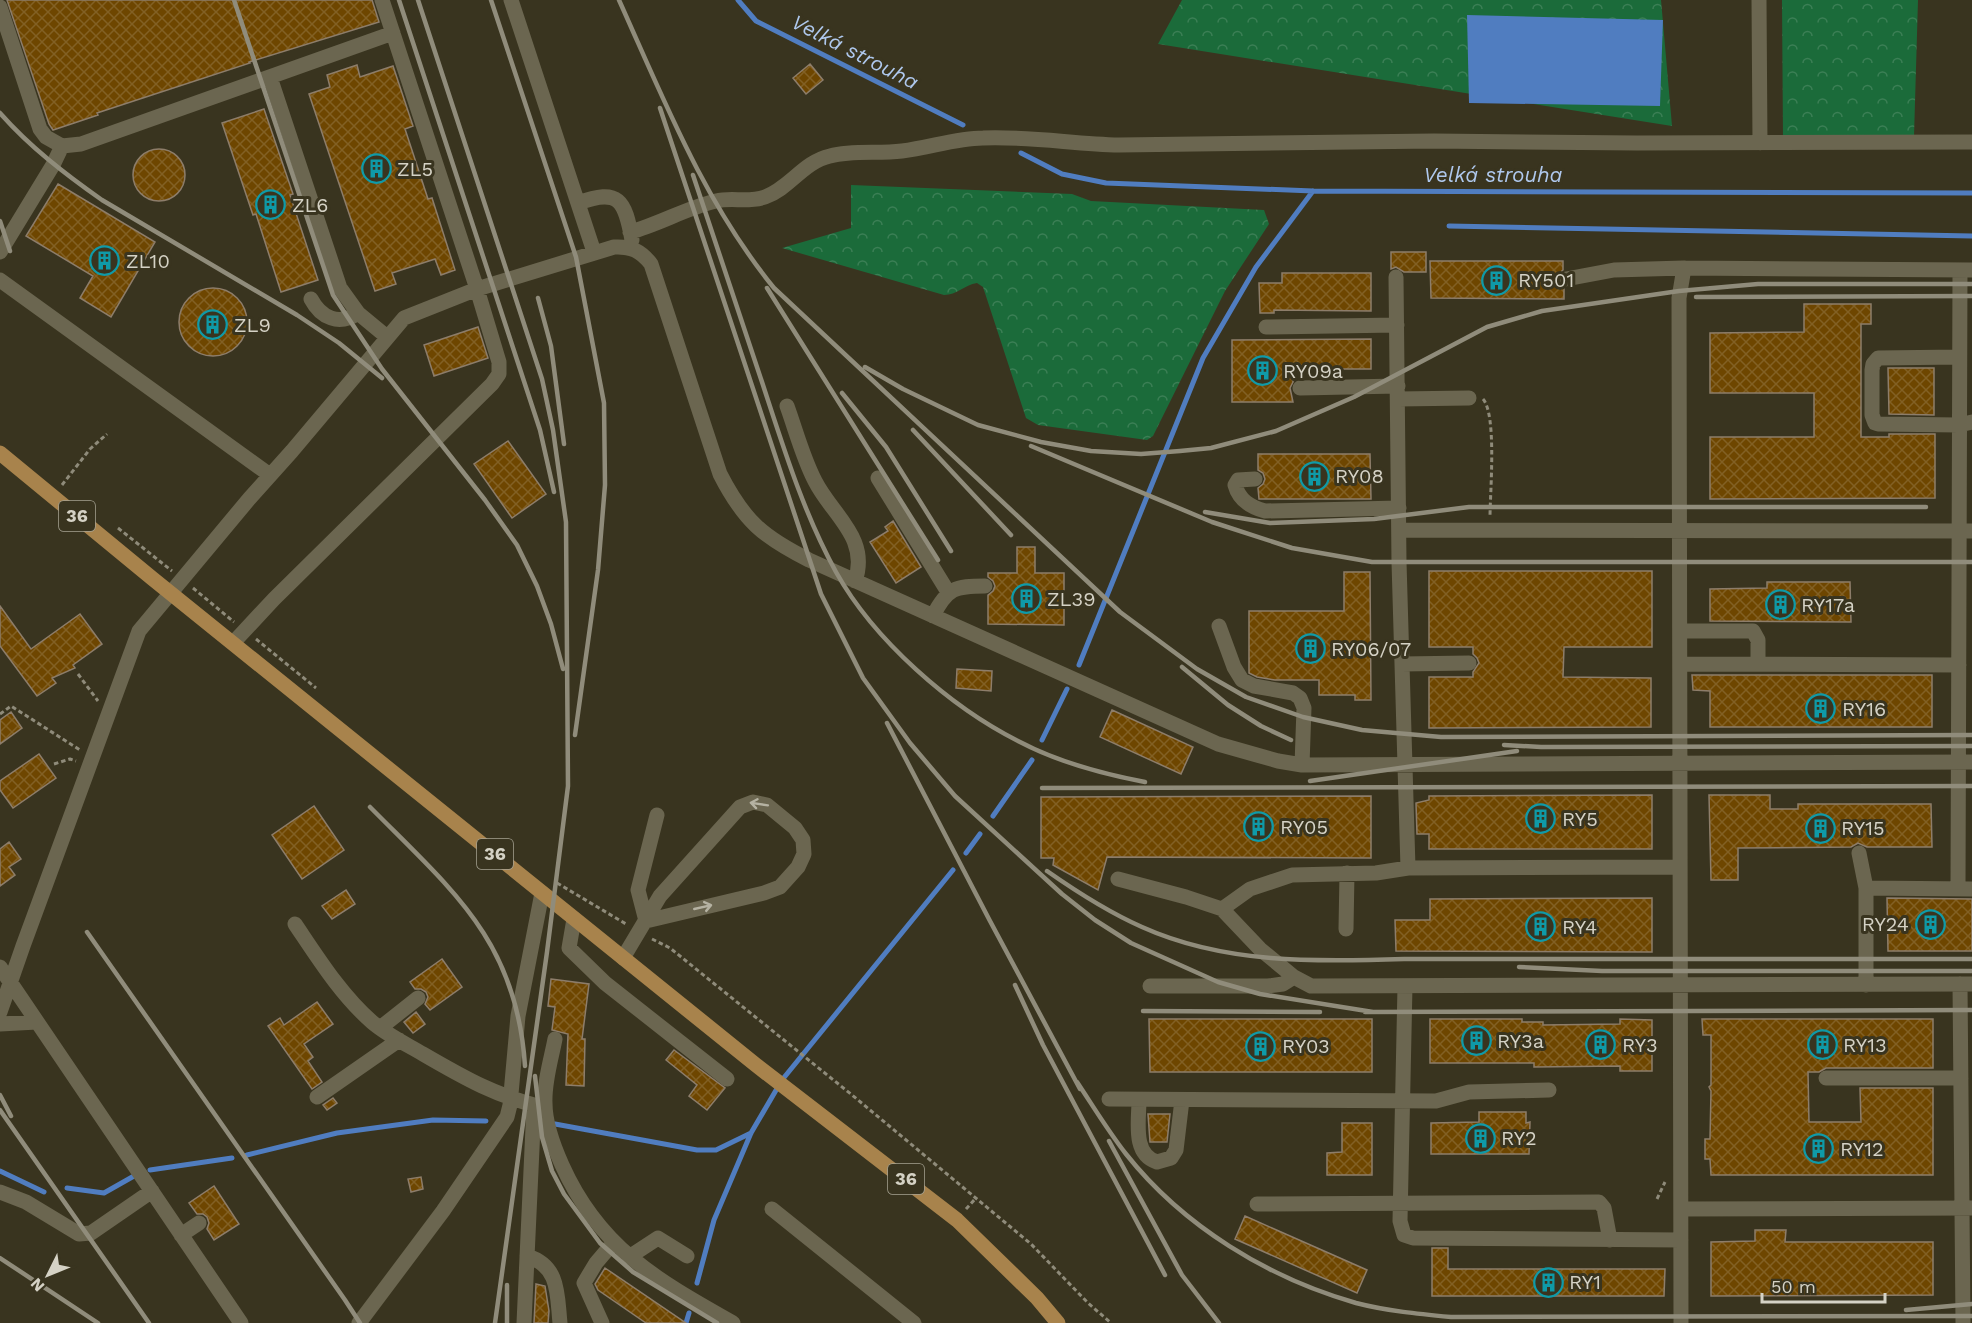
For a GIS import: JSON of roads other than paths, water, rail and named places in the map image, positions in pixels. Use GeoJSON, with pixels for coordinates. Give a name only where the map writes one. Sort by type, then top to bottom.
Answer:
{"type":"FeatureCollection","features":[{"type":"Feature","properties":{"kind":"main road","name":"36"},"geometry":{"type":"LineString","coordinates":[[0,453],[756,1065],[957,1220],[1037,1298],[1058,1323]]}},
{"type":"Feature","properties":{"kind":"lane"},"geometry":{"type":"LineString","coordinates":[[233,643],[496,378],[500,368],[477,289],[382,0]]}},
{"type":"Feature","properties":{"kind":"lane"},"geometry":{"type":"LineString","coordinates":[[511,0],[594,252]]}},
{"type":"Feature","properties":{"kind":"lane"},"geometry":{"type":"LineString","coordinates":[[1759,0],[1760,143]]}},
{"type":"Feature","properties":{"kind":"lane"},"geometry":{"type":"LineString","coordinates":[[0,7],[35,119],[46,137],[62,146],[81,144],[393,33]]}},
{"type":"Feature","properties":{"kind":"lane"},"geometry":{"type":"LineString","coordinates":[[270,77],[340,288],[358,313],[387,337]]}},
{"type":"Feature","properties":{"kind":"lane"},"geometry":{"type":"LineString","coordinates":[[630,232],[650,227],[675,215],[719,200],[745,201],[765,197],[774,193],[812,163],[831,155],[903,151],[980,138],[1025,138],[1109,145],[1434,141],[1972,142]]}},
{"type":"Feature","properties":{"kind":"lane"},"geometry":{"type":"LineString","coordinates":[[0,252],[53,165],[62,146]]}},
{"type":"Feature","properties":{"kind":"lane"},"geometry":{"type":"LineString","coordinates":[[578,203],[597,196],[612,197],[623,207],[633,249]]}},
{"type":"Feature","properties":{"kind":"lane"},"geometry":{"type":"LineString","coordinates":[[0,1012],[22,946],[139,631],[398,324],[411,314],[477,289],[614,247],[640,251],[651,264],[720,474],[738,505],[755,526],[775,542],[855,581],[1218,744],[1278,761],[1302,765],[1965,762]]}},
{"type":"Feature","properties":{"kind":"lane"},"geometry":{"type":"LineString","coordinates":[[1681,1323],[1679,298],[1684,268]]}},
{"type":"Feature","properties":{"kind":"lane"},"geometry":{"type":"LineString","coordinates":[[1566,279],[1614,270],[1684,268],[1966,270],[1959,357],[1966,423],[1966,531],[1959,664],[1965,762],[1965,889],[1866,888]]}},
{"type":"Feature","properties":{"kind":"lane"},"geometry":{"type":"LineString","coordinates":[[1396,277],[1399,530],[1408,868]]}},
{"type":"Feature","properties":{"kind":"lane"},"geometry":{"type":"LineString","coordinates":[[0,280],[270,475]]}},
{"type":"Feature","properties":{"kind":"lane"},"geometry":{"type":"LineString","coordinates":[[310,299],[317,310],[328,318],[342,320],[358,313]]}},
{"type":"Feature","properties":{"kind":"lane"},"geometry":{"type":"LineString","coordinates":[[1266,327],[1397,325]]}},
{"type":"Feature","properties":{"kind":"lane"},"geometry":{"type":"LineString","coordinates":[[1959,357],[1882,357],[1873,364],[1872,415],[1875,423],[1883,424],[1966,423]]}},
{"type":"Feature","properties":{"kind":"lane"},"geometry":{"type":"LineString","coordinates":[[1300,388],[1469,398]]}},
{"type":"Feature","properties":{"kind":"lane"},"geometry":{"type":"LineString","coordinates":[[787,406],[815,482],[843,521],[857,546],[860,564],[855,581]]}},
{"type":"Feature","properties":{"kind":"lane"},"geometry":{"type":"LineString","coordinates":[[878,478],[948,592]]}},
{"type":"Feature","properties":{"kind":"lane"},"geometry":{"type":"LineString","coordinates":[[1255,479],[1238,480],[1235,489],[1248,505],[1265,511],[1399,508]]}},
{"type":"Feature","properties":{"kind":"lane"},"geometry":{"type":"LineString","coordinates":[[1399,530],[1966,531]]}},
{"type":"Feature","properties":{"kind":"lane"},"geometry":{"type":"LineString","coordinates":[[933,616],[948,592],[962,587],[985,586]]}},
{"type":"Feature","properties":{"kind":"lane"},"geometry":{"type":"LineString","coordinates":[[1219,627],[1234,667],[1242,680],[1254,686],[1293,693],[1300,698],[1304,708],[1302,765]]}},
{"type":"Feature","properties":{"kind":"lane"},"geometry":{"type":"LineString","coordinates":[[1680,631],[1753,631],[1758,640],[1758,664]]}},
{"type":"Feature","properties":{"kind":"lane"},"geometry":{"type":"LineString","coordinates":[[1402,664],[1469,663]]}},
{"type":"Feature","properties":{"kind":"lane"},"geometry":{"type":"LineString","coordinates":[[1680,664],[1959,664]]}},
{"type":"Feature","properties":{"kind":"lane"},"geometry":{"type":"LineString","coordinates":[[623,958],[668,887],[735,811],[746,803],[767,804],[801,835],[804,847],[802,861],[780,887],[643,927]]}},
{"type":"Feature","properties":{"kind":"lane"},"geometry":{"type":"LineString","coordinates":[[643,927],[638,890],[657,815]]}},
{"type":"Feature","properties":{"kind":"lane"},"geometry":{"type":"LineString","coordinates":[[1859,853],[1866,888],[1866,985]]}},
{"type":"Feature","properties":{"kind":"lane"},"geometry":{"type":"LineString","coordinates":[[1222,909],[1250,889],[1279,878],[1307,874],[1376,873],[1408,868],[1680,867]]}},
{"type":"Feature","properties":{"kind":"lane"},"geometry":{"type":"LineString","coordinates":[[1346,929],[1347,873]]}},
{"type":"Feature","properties":{"kind":"lane"},"geometry":{"type":"LineString","coordinates":[[1118,879],[1222,909],[1260,949],[1294,977],[1311,986],[1966,984],[1961,1078],[1967,1162],[1963,1323]]}},
{"type":"Feature","properties":{"kind":"lane"},"geometry":{"type":"LineString","coordinates":[[359,1323],[443,1211],[507,1117],[511,1099],[518,1016],[542,892]]}},
{"type":"Feature","properties":{"kind":"lane"},"geometry":{"type":"LineString","coordinates":[[574,919],[570,948],[605,983],[727,1079]]}},
{"type":"Feature","properties":{"kind":"lane"},"geometry":{"type":"LineString","coordinates":[[295,924],[330,975],[364,1014],[380,1028],[474,1084],[511,1099],[539,1106]]}},
{"type":"Feature","properties":{"kind":"lane"},"geometry":{"type":"LineString","coordinates":[[0,967],[241,1323]]}},
{"type":"Feature","properties":{"kind":"lane"},"geometry":{"type":"LineString","coordinates":[[1150,986],[1268,986],[1283,984],[1294,977]]}},
{"type":"Feature","properties":{"kind":"lane"},"geometry":{"type":"LineString","coordinates":[[605,983],[623,1012]]}},
{"type":"Feature","properties":{"kind":"lane"},"geometry":{"type":"LineString","coordinates":[[1405,986],[1401,1202],[1402,1231],[1406,1237],[1681,1240]]}},
{"type":"Feature","properties":{"kind":"lane"},"geometry":{"type":"LineString","coordinates":[[380,1028],[418,998]]}},
{"type":"Feature","properties":{"kind":"lane"},"geometry":{"type":"LineString","coordinates":[[0,1024],[37,1022]]}},
{"type":"Feature","properties":{"kind":"lane"},"geometry":{"type":"LineString","coordinates":[[317,1097],[399,1040]]}},
{"type":"Feature","properties":{"kind":"lane"},"geometry":{"type":"LineString","coordinates":[[524,1323],[539,1106],[545,1092],[555,1040]]}},
{"type":"Feature","properties":{"kind":"lane"},"geometry":{"type":"LineString","coordinates":[[1826,1078],[1961,1078]]}},
{"type":"Feature","properties":{"kind":"lane"},"geometry":{"type":"LineString","coordinates":[[1109,1100],[1402,1101],[1442,1100],[1476,1092],[1549,1090]]}},
{"type":"Feature","properties":{"kind":"lane"},"geometry":{"type":"LineString","coordinates":[[1139,1100],[1140,1146],[1147,1157],[1157,1162],[1171,1158],[1176,1150],[1182,1100]]}},
{"type":"Feature","properties":{"kind":"lane"},"geometry":{"type":"LineString","coordinates":[[539,1106],[569,1181],[595,1222],[613,1243],[628,1257],[714,1318],[733,1323]]}},
{"type":"Feature","properties":{"kind":"lane"},"geometry":{"type":"LineString","coordinates":[[0,1192],[26,1202],[80,1234],[91,1233],[152,1191]]}},
{"type":"Feature","properties":{"kind":"lane"},"geometry":{"type":"LineString","coordinates":[[1257,1204],[1599,1202],[1605,1212],[1610,1240]]}},
{"type":"Feature","properties":{"kind":"lane"},"geometry":{"type":"LineString","coordinates":[[1681,1209],[1967,1208]]}},
{"type":"Feature","properties":{"kind":"lane"},"geometry":{"type":"LineString","coordinates":[[772,1209],[906,1321]]}},
{"type":"Feature","properties":{"kind":"lane"},"geometry":{"type":"LineString","coordinates":[[182,1235],[199,1224]]}},
{"type":"Feature","properties":{"kind":"lane"},"geometry":{"type":"LineString","coordinates":[[628,1257],[658,1238],[687,1256]]}},
{"type":"Feature","properties":{"kind":"lane"},"geometry":{"type":"LineString","coordinates":[[602,1323],[584,1283],[596,1263],[613,1243]]}},
{"type":"Feature","properties":{"kind":"lane"},"geometry":{"type":"LineString","coordinates":[[527,1256],[544,1266],[556,1282],[560,1323]]}},
{"type":"Feature","properties":{"kind":"water"},"geometry":{"type":"Polygon","coordinates":[[[1467,15],[1663,20],[1660,106],[1469,103],[1467,15]]]}},
{"type":"Feature","properties":{"kind":"waterway","name":"Velká strouha"},"geometry":{"type":"LineString","coordinates":[[738,0],[756,21],[963,125]]}},
{"type":"Feature","properties":{"kind":"waterway","name":"Velká strouha"},"geometry":{"type":"LineString","coordinates":[[1021,153],[1062,174],[1106,183],[1313,191],[1972,193]]}},
{"type":"Feature","properties":{"kind":"waterway"},"geometry":{"type":"LineString","coordinates":[[1079,665],[1203,358],[1256,267],[1313,191]]}},
{"type":"Feature","properties":{"kind":"waterway"},"geometry":{"type":"LineString","coordinates":[[1449,226],[1972,236]]}},
{"type":"Feature","properties":{"kind":"waterway"},"geometry":{"type":"LineString","coordinates":[[1042,740],[1067,689]]}},
{"type":"Feature","properties":{"kind":"waterway"},"geometry":{"type":"LineString","coordinates":[[993,816],[1032,760]]}},
{"type":"Feature","properties":{"kind":"waterway"},"geometry":{"type":"LineString","coordinates":[[966,853],[980,834]]}},
{"type":"Feature","properties":{"kind":"waterway"},"geometry":{"type":"LineString","coordinates":[[697,1283],[714,1220],[751,1133],[782,1080],[953,870]]}},
{"type":"Feature","properties":{"kind":"waterway"},"geometry":{"type":"LineString","coordinates":[[247,1155],[337,1133],[433,1120],[486,1121]]}},
{"type":"Feature","properties":{"kind":"waterway"},"geometry":{"type":"LineString","coordinates":[[555,1124],[697,1150],[716,1150],[751,1133]]}},
{"type":"Feature","properties":{"kind":"waterway"},"geometry":{"type":"LineString","coordinates":[[150,1170],[232,1158]]}},
{"type":"Feature","properties":{"kind":"waterway"},"geometry":{"type":"LineString","coordinates":[[0,1171],[44,1192]]}},
{"type":"Feature","properties":{"kind":"waterway"},"geometry":{"type":"LineString","coordinates":[[67,1188],[104,1193],[134,1176]]}},
{"type":"Feature","properties":{"kind":"waterway"},"geometry":{"type":"LineString","coordinates":[[686,1323],[689,1313]]}},
{"type":"Feature","properties":{"kind":"railway"},"geometry":{"type":"LineString","coordinates":[[234,0],[333,295],[382,369],[485,500],[517,545],[537,586],[551,624],[563,669]]}},
{"type":"Feature","properties":{"kind":"railway"},"geometry":{"type":"LineString","coordinates":[[399,0],[540,430],[554,492]]}},
{"type":"Feature","properties":{"kind":"railway"},"geometry":{"type":"LineString","coordinates":[[418,0],[542,379],[553,430],[566,522],[568,786],[495,1323]]}},
{"type":"Feature","properties":{"kind":"railway"},"geometry":{"type":"LineString","coordinates":[[491,0],[576,257],[604,403],[605,485],[598,570],[575,735]]}},
{"type":"Feature","properties":{"kind":"railway"},"geometry":{"type":"LineString","coordinates":[[619,0],[669,112],[706,185],[749,255],[774,288],[1120,612],[1197,669],[1246,697],[1303,717],[1362,730],[1441,737],[1972,735]]}},
{"type":"Feature","properties":{"kind":"railway"},"geometry":{"type":"LineString","coordinates":[[660,108],[821,594],[863,678],[910,743],[955,796],[1062,894],[1095,920],[1131,943],[1218,982],[1260,994],[1373,1012]]}},
{"type":"Feature","properties":{"kind":"railway"},"geometry":{"type":"LineString","coordinates":[[0,113],[48,160],[102,200],[297,315],[339,343],[382,378]]}},
{"type":"Feature","properties":{"kind":"railway"},"geometry":{"type":"LineString","coordinates":[[693,175],[794,479],[824,549],[852,597],[892,646],[941,691],[967,710],[1035,749],[1097,771],[1145,782]]}},
{"type":"Feature","properties":{"kind":"railway"},"geometry":{"type":"LineString","coordinates":[[0,221],[10,251]]}},
{"type":"Feature","properties":{"kind":"railway"},"geometry":{"type":"LineString","coordinates":[[865,367],[903,389],[978,425],[1041,442],[1091,451],[1141,454],[1211,448],[1276,431],[1354,397],[1487,327],[1542,311],[1679,291],[1758,284],[1972,284]]}},
{"type":"Feature","properties":{"kind":"railway"},"geometry":{"type":"LineString","coordinates":[[767,288],[938,560]]}},
{"type":"Feature","properties":{"kind":"railway"},"geometry":{"type":"LineString","coordinates":[[1696,297],[1972,296]]}},
{"type":"Feature","properties":{"kind":"railway"},"geometry":{"type":"LineString","coordinates":[[538,298],[551,346],[564,444]]}},
{"type":"Feature","properties":{"kind":"railway"},"geometry":{"type":"LineString","coordinates":[[842,393],[886,447],[951,551]]}},
{"type":"Feature","properties":{"kind":"railway"},"geometry":{"type":"LineString","coordinates":[[913,430],[1011,535]]}},
{"type":"Feature","properties":{"kind":"railway"},"geometry":{"type":"LineString","coordinates":[[1031,446],[1212,522],[1292,548],[1372,562],[1972,562]]}},
{"type":"Feature","properties":{"kind":"railway"},"geometry":{"type":"LineString","coordinates":[[1205,512],[1270,523],[1374,519],[1469,507],[1926,507]]}},
{"type":"Feature","properties":{"kind":"railway"},"geometry":{"type":"LineString","coordinates":[[1182,667],[1228,705],[1261,726],[1291,740]]}},
{"type":"Feature","properties":{"kind":"railway"},"geometry":{"type":"LineString","coordinates":[[887,723],[1080,1089]]}},
{"type":"Feature","properties":{"kind":"railway"},"geometry":{"type":"LineString","coordinates":[[1504,745],[1541,747],[1972,746]]}},
{"type":"Feature","properties":{"kind":"railway"},"geometry":{"type":"LineString","coordinates":[[1310,781],[1517,751]]}},
{"type":"Feature","properties":{"kind":"railway"},"geometry":{"type":"LineString","coordinates":[[1042,788],[1972,786]]}},
{"type":"Feature","properties":{"kind":"railway"},"geometry":{"type":"LineString","coordinates":[[370,807],[453,892],[494,951],[509,984],[519,1022],[525,1066]]}},
{"type":"Feature","properties":{"kind":"railway"},"geometry":{"type":"LineString","coordinates":[[1047,871],[1093,901],[1142,927],[1205,948],[1271,958],[1304,960],[1972,959]]}},
{"type":"Feature","properties":{"kind":"railway"},"geometry":{"type":"LineString","coordinates":[[87,932],[360,1323]]}},
{"type":"Feature","properties":{"kind":"railway"},"geometry":{"type":"LineString","coordinates":[[1519,967],[1602,971],[1972,971]]}},
{"type":"Feature","properties":{"kind":"railway"},"geometry":{"type":"LineString","coordinates":[[1015,985],[1043,1045],[1165,1275]]}},
{"type":"Feature","properties":{"kind":"railway"},"geometry":{"type":"LineString","coordinates":[[1365,1012],[1972,1010]]}},
{"type":"Feature","properties":{"kind":"railway"},"geometry":{"type":"LineString","coordinates":[[1143,1011],[1320,1012]]}},
{"type":"Feature","properties":{"kind":"railway"},"geometry":{"type":"LineString","coordinates":[[535,1076],[542,1137],[552,1171],[564,1194],[600,1243],[633,1272],[717,1323]]}},
{"type":"Feature","properties":{"kind":"railway"},"geometry":{"type":"LineString","coordinates":[[1077,1082],[1126,1154],[1149,1180],[1201,1226],[1260,1264],[1291,1279],[1356,1303],[1391,1310],[1451,1317],[1972,1316]]}},
{"type":"Feature","properties":{"kind":"railway"},"geometry":{"type":"LineString","coordinates":[[0,1095],[11,1116]]}},
{"type":"Feature","properties":{"kind":"railway"},"geometry":{"type":"LineString","coordinates":[[0,1110],[149,1323]]}},
{"type":"Feature","properties":{"kind":"railway"},"geometry":{"type":"LineString","coordinates":[[1109,1141],[1182,1275],[1219,1323]]}},
{"type":"Feature","properties":{"kind":"railway"},"geometry":{"type":"LineString","coordinates":[[0,1258],[98,1323]]}},
{"type":"Feature","properties":{"kind":"railway"},"geometry":{"type":"LineString","coordinates":[[507,1285],[507,1323]]}},
{"type":"Feature","properties":{"kind":"railway"},"geometry":{"type":"LineString","coordinates":[[1906,1310],[1972,1304]]}},
{"type":"Feature","properties":{"kind":"place","name":"ZL5"},"geometry":{"type":"Point","coordinates":[376,169]}},
{"type":"Feature","properties":{"kind":"place","name":"ZL6"},"geometry":{"type":"Point","coordinates":[271,205]}},
{"type":"Feature","properties":{"kind":"place","name":"ZL10"},"geometry":{"type":"Point","coordinates":[105,261]}},
{"type":"Feature","properties":{"kind":"place","name":"RY501"},"geometry":{"type":"Point","coordinates":[1497,280]}},
{"type":"Feature","properties":{"kind":"place","name":"ZL9"},"geometry":{"type":"Point","coordinates":[213,325]}},
{"type":"Feature","properties":{"kind":"place","name":"RY09a"},"geometry":{"type":"Point","coordinates":[1262,371]}},
{"type":"Feature","properties":{"kind":"place","name":"RY08"},"geometry":{"type":"Point","coordinates":[1314,476]}},
{"type":"Feature","properties":{"kind":"place","name":"ZL39"},"geometry":{"type":"Point","coordinates":[1026,599]}},
{"type":"Feature","properties":{"kind":"place","name":"RY17a"},"geometry":{"type":"Point","coordinates":[1780,605]}},
{"type":"Feature","properties":{"kind":"place","name":"RY06/07"},"geometry":{"type":"Point","coordinates":[1310,649]}},
{"type":"Feature","properties":{"kind":"place","name":"RY16"},"geometry":{"type":"Point","coordinates":[1821,709]}},
{"type":"Feature","properties":{"kind":"place","name":"RY5"},"geometry":{"type":"Point","coordinates":[1541,819]}},
{"type":"Feature","properties":{"kind":"place","name":"RY05"},"geometry":{"type":"Point","coordinates":[1259,827]}},
{"type":"Feature","properties":{"kind":"place","name":"RY15"},"geometry":{"type":"Point","coordinates":[1820,828]}},
{"type":"Feature","properties":{"kind":"place","name":"RY24"},"geometry":{"type":"Point","coordinates":[1930,924]}},
{"type":"Feature","properties":{"kind":"place","name":"RY4"},"geometry":{"type":"Point","coordinates":[1541,927]}},
{"type":"Feature","properties":{"kind":"place","name":"RY3a"},"geometry":{"type":"Point","coordinates":[1476,1041]}},
{"type":"Feature","properties":{"kind":"place","name":"RY3"},"geometry":{"type":"Point","coordinates":[1601,1045]}},
{"type":"Feature","properties":{"kind":"place","name":"RY13"},"geometry":{"type":"Point","coordinates":[1822,1045]}},
{"type":"Feature","properties":{"kind":"place","name":"RY03"},"geometry":{"type":"Point","coordinates":[1261,1046]}},
{"type":"Feature","properties":{"kind":"place","name":"RY2"},"geometry":{"type":"Point","coordinates":[1480,1138]}},
{"type":"Feature","properties":{"kind":"place","name":"RY12"},"geometry":{"type":"Point","coordinates":[1819,1149]}},
{"type":"Feature","properties":{"kind":"place","name":"RY1"},"geometry":{"type":"Point","coordinates":[1548,1282]}}]}
